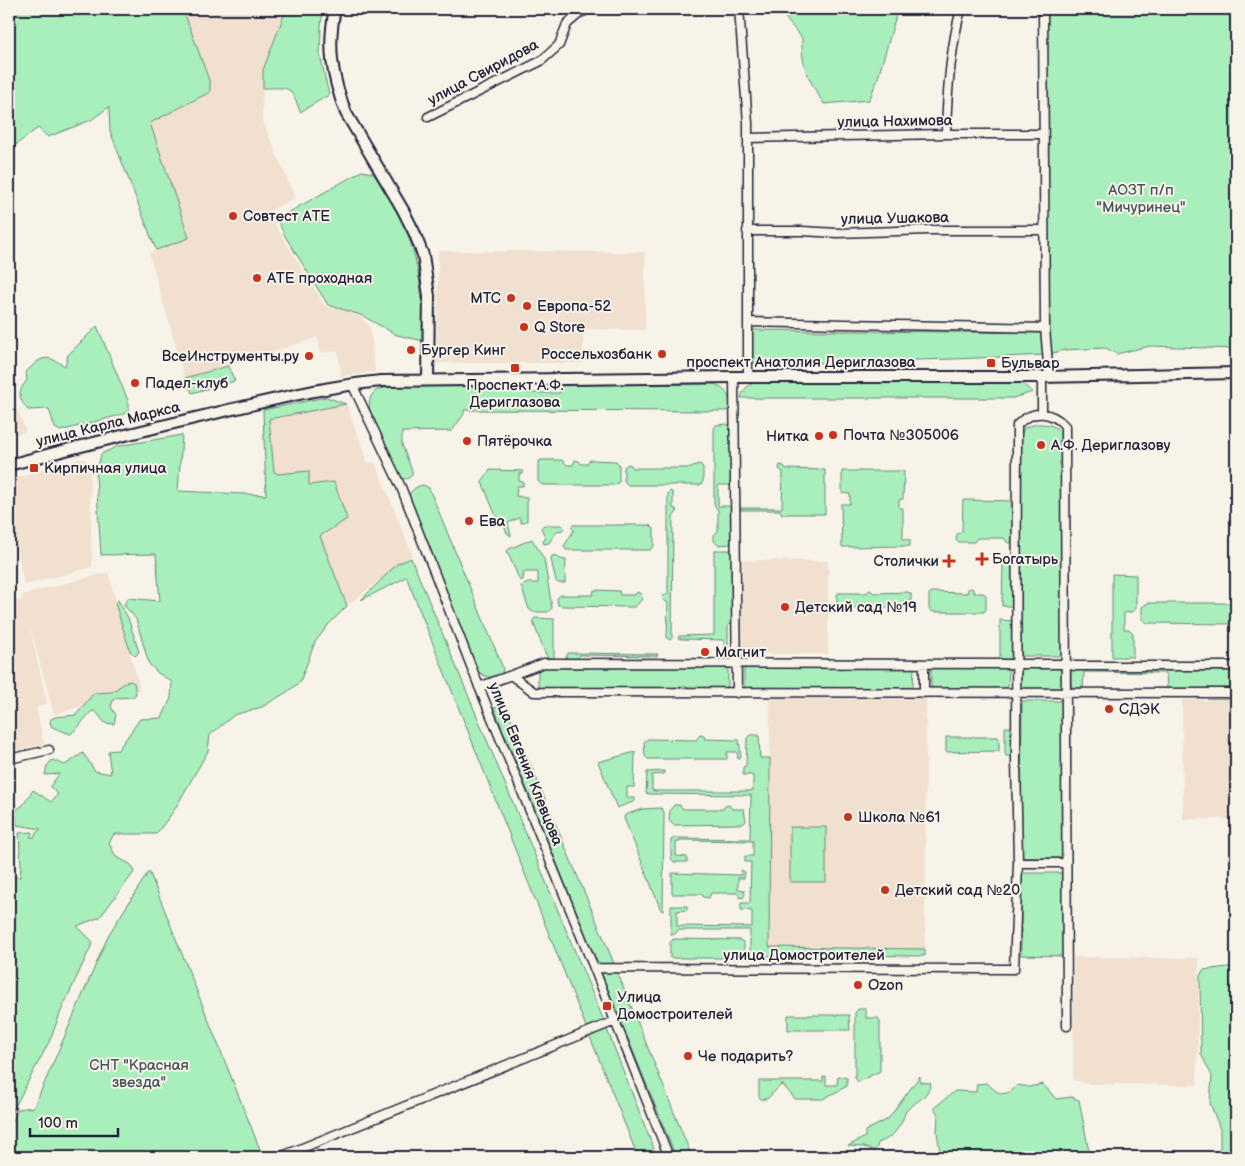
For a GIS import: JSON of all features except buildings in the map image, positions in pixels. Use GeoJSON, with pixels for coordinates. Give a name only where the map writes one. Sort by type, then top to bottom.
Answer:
{"type":"FeatureCollection","features":[{"type":"Feature","properties":{"kind":"main road"},"geometry":{"type":"LineString","coordinates":[[335,9],[331,44],[333,75],[338,94],[346,113],[410,225],[423,255],[429,296],[428,380]]}},
{"type":"Feature","properties":{"kind":"main road","name":"проспект Анатолия Дериглазова"},"geometry":{"type":"LineString","coordinates":[[352,384],[428,380],[734,377],[1046,377],[1236,373]]}},
{"type":"Feature","properties":{"kind":"main road","name":"улица Карла Маркса"},"geometry":{"type":"LineString","coordinates":[[9,465],[85,444],[352,384]]}},
{"type":"Feature","properties":{"kind":"street","name":"улица Свиридова"},"geometry":{"type":"LineString","coordinates":[[428,118],[541,60],[559,45],[568,24],[580,13],[590,9]]}},
{"type":"Feature","properties":{"kind":"street"},"geometry":{"type":"LineString","coordinates":[[739,9],[748,123],[748,377]]}},
{"type":"Feature","properties":{"kind":"street"},"geometry":{"type":"LineString","coordinates":[[946,134],[950,61],[961,9]]}},
{"type":"Feature","properties":{"kind":"street"},"geometry":{"type":"LineString","coordinates":[[1042,413],[1046,377],[1043,9]]}},
{"type":"Feature","properties":{"kind":"street","name":"улица Нахимова"},"geometry":{"type":"LineString","coordinates":[[748,138],[1043,134]]}},
{"type":"Feature","properties":{"kind":"street","name":"улица Ушакова"},"geometry":{"type":"LineString","coordinates":[[747,231],[837,233],[928,230],[1044,230]]}},
{"type":"Feature","properties":{"kind":"street"},"geometry":{"type":"LineString","coordinates":[[748,322],[1045,328]]}},
{"type":"Feature","properties":{"kind":"street"},"geometry":{"type":"LineString","coordinates":[[734,377],[738,693]]}},
{"type":"Feature","properties":{"kind":"street","name":"улица Евгения Клевцова"},"geometry":{"type":"LineString","coordinates":[[352,384],[401,487],[479,687],[669,1157]]}},
{"type":"Feature","properties":{"kind":"street"},"geometry":{"type":"LineString","coordinates":[[1066,864],[1018,863],[1017,425],[1031,415],[1042,413],[1053,416],[1066,426],[1066,664],[1066,694],[1066,864],[1066,1026]]}},
{"type":"Feature","properties":{"kind":"street"},"geometry":{"type":"LineString","coordinates":[[479,687],[544,663],[1236,666]]}},
{"type":"Feature","properties":{"kind":"street"},"geometry":{"type":"LineString","coordinates":[[924,664],[924,693]]}},
{"type":"Feature","properties":{"kind":"street"},"geometry":{"type":"LineString","coordinates":[[512,676],[534,692],[1236,694]]}},
{"type":"Feature","properties":{"kind":"street"},"geometry":{"type":"LineString","coordinates":[[9,758],[49,750]]}},
{"type":"Feature","properties":{"kind":"street","name":"улица Домостроителей"},"geometry":{"type":"LineString","coordinates":[[594,968],[1014,969],[1018,863]]}},
{"type":"Feature","properties":{"kind":"street"},"geometry":{"type":"LineString","coordinates":[[280,1157],[615,1021]]}},
{"type":"Feature","properties":{"kind":"shaded area"},"geometry":{"type":"Polygon","coordinates":[[[183,9],[291,9],[284,15],[263,70],[262,119],[295,198],[267,212],[325,306],[361,316],[370,327],[375,372],[341,376],[338,351],[320,353],[318,337],[273,352],[260,351],[244,354],[246,359],[185,378],[149,253],[188,238],[150,123],[210,92],[210,83],[183,9]]]}},
{"type":"Feature","properties":{"kind":"shaded area"},"geometry":{"type":"Polygon","coordinates":[[[438,251],[645,252],[645,330],[583,329],[583,363],[437,363],[438,251]]]}},
{"type":"Feature","properties":{"kind":"shaded area"},"geometry":{"type":"Polygon","coordinates":[[[9,389],[26,432],[9,436],[9,389]]]}},
{"type":"Feature","properties":{"kind":"shaded area"},"geometry":{"type":"Polygon","coordinates":[[[346,404],[368,463],[375,462],[412,554],[347,606],[320,536],[334,482],[309,485],[309,471],[274,473],[269,419],[346,404]]]}},
{"type":"Feature","properties":{"kind":"shaded area"},"geometry":{"type":"Polygon","coordinates":[[[79,459],[86,459],[90,473],[92,567],[24,585],[9,510],[9,480],[79,459]]]}},
{"type":"Feature","properties":{"kind":"shaded area","name":"Детский сад №19"},"geometry":{"type":"Polygon","coordinates":[[[743,560],[828,561],[828,654],[742,654],[743,560]]]}},
{"type":"Feature","properties":{"kind":"shaded area"},"geometry":{"type":"Polygon","coordinates":[[[108,572],[140,690],[54,714],[28,619],[47,703],[36,708],[44,744],[9,753],[9,603],[23,600],[22,595],[108,572]]]}},
{"type":"Feature","properties":{"kind":"shaded area","name":"Школа №61"},"geometry":{"type":"Polygon","coordinates":[[[770,698],[926,699],[925,949],[769,947],[770,698]]]}},
{"type":"Feature","properties":{"kind":"shaded area"},"geometry":{"type":"Polygon","coordinates":[[[1182,700],[1234,700],[1234,705],[1236,705],[1236,819],[1183,819],[1182,700]]]}},
{"type":"Feature","properties":{"kind":"shaded area"},"geometry":{"type":"Polygon","coordinates":[[[1074,957],[1199,958],[1197,1085],[1090,1084],[1073,1080],[1074,957]]]}},
{"type":"Feature","properties":{"kind":"green space"},"geometry":{"type":"Polygon","coordinates":[[[9,9],[183,9],[210,83],[210,92],[150,123],[189,238],[156,250],[110,131],[109,107],[91,120],[48,137],[38,128],[9,150],[9,9]]]}},
{"type":"Feature","properties":{"kind":"green space"},"geometry":{"type":"Polygon","coordinates":[[[292,9],[323,9],[320,55],[329,95],[300,112],[294,96],[288,90],[284,88],[263,88],[263,70],[284,15],[292,9]]]}},
{"type":"Feature","properties":{"kind":"green space"},"geometry":{"type":"Polygon","coordinates":[[[783,9],[898,9],[877,81],[869,100],[824,104],[807,73],[803,57],[802,38],[786,19],[783,9]]]}},
{"type":"Feature","properties":{"kind":"green space","name":"АОЗТ п/п \"Мичуринец\""},"geometry":{"type":"Polygon","coordinates":[[[1045,9],[1236,9],[1236,349],[1150,346],[1116,354],[1106,348],[1064,350],[1047,355],[954,359],[750,363],[751,330],[1047,333],[1045,9]]]}},
{"type":"Feature","properties":{"kind":"green space"},"geometry":{"type":"Polygon","coordinates":[[[362,171],[373,173],[396,210],[409,237],[417,266],[423,311],[424,341],[397,335],[361,315],[328,305],[285,236],[277,219],[362,171]]]}},
{"type":"Feature","properties":{"kind":"green space"},"geometry":{"type":"Polygon","coordinates":[[[97,326],[129,403],[129,410],[124,414],[60,431],[55,428],[49,409],[28,410],[22,402],[20,392],[27,380],[26,372],[44,358],[65,366],[68,355],[97,326]]]}},
{"type":"Feature","properties":{"kind":"green space"},"geometry":{"type":"Polygon","coordinates":[[[228,366],[235,381],[192,393],[185,378],[228,366]]]}},
{"type":"Feature","properties":{"kind":"green space"},"geometry":{"type":"Polygon","coordinates":[[[759,382],[1020,382],[1033,392],[1013,398],[741,398],[747,387],[759,382]]]}},
{"type":"Feature","properties":{"kind":"green space"},"geometry":{"type":"Polygon","coordinates":[[[714,384],[722,388],[728,395],[730,403],[727,411],[464,410],[464,414],[452,431],[402,432],[402,445],[412,471],[412,475],[405,479],[398,473],[373,420],[369,403],[371,395],[377,390],[401,386],[527,385],[528,393],[560,393],[560,389],[564,385],[714,384]]]}},
{"type":"Feature","properties":{"kind":"green space"},"geometry":{"type":"Polygon","coordinates":[[[326,397],[346,404],[269,419],[274,472],[278,474],[309,471],[309,485],[334,482],[347,519],[320,536],[347,606],[315,642],[300,682],[262,707],[234,715],[210,735],[208,751],[173,812],[156,834],[114,834],[109,843],[116,857],[130,864],[135,871],[100,917],[77,926],[93,942],[61,1011],[50,1040],[9,1118],[9,876],[20,877],[19,833],[33,832],[30,837],[35,837],[35,834],[41,829],[17,825],[15,811],[23,805],[33,790],[51,802],[58,794],[50,787],[59,774],[45,775],[47,766],[52,760],[65,765],[83,753],[95,771],[111,774],[108,751],[118,750],[140,719],[162,718],[171,698],[172,682],[158,673],[149,664],[136,619],[124,605],[128,598],[160,601],[156,554],[101,555],[96,476],[101,454],[118,446],[182,435],[178,491],[266,495],[263,410],[326,397]]]}},
{"type":"Feature","properties":{"kind":"green space"},"geometry":{"type":"Polygon","coordinates":[[[727,424],[731,426],[731,485],[718,485],[718,506],[733,508],[733,544],[718,545],[714,541],[714,535],[718,531],[718,509],[714,503],[714,429],[716,425],[727,424]]]}},
{"type":"Feature","properties":{"kind":"green space"},"geometry":{"type":"Polygon","coordinates":[[[1036,424],[1054,427],[1062,435],[1062,656],[1021,656],[1021,435],[1024,428],[1036,424]]]}},
{"type":"Feature","properties":{"kind":"green space"},"geometry":{"type":"Polygon","coordinates":[[[540,460],[562,460],[567,465],[573,465],[575,460],[581,464],[587,464],[590,460],[616,461],[619,465],[619,482],[614,485],[542,485],[538,481],[538,464],[540,460]]]}},
{"type":"Feature","properties":{"kind":"green space"},"geometry":{"type":"Polygon","coordinates":[[[628,464],[633,468],[692,468],[700,464],[703,467],[703,482],[700,485],[628,485],[624,481],[624,467],[628,464]]]}},
{"type":"Feature","properties":{"kind":"green space"},"geometry":{"type":"Polygon","coordinates":[[[780,465],[786,469],[825,470],[825,514],[782,514],[780,510],[740,510],[740,508],[782,508],[783,472],[779,469],[780,465]]]}},
{"type":"Feature","properties":{"kind":"green space"},"geometry":{"type":"Polygon","coordinates":[[[490,470],[523,471],[523,474],[519,474],[519,481],[523,482],[523,486],[517,486],[516,496],[527,498],[527,521],[521,523],[519,518],[508,523],[511,536],[507,533],[503,524],[500,526],[482,482],[490,470]]]}},
{"type":"Feature","properties":{"kind":"green space"},"geometry":{"type":"Polygon","coordinates":[[[842,471],[904,471],[903,499],[899,500],[899,508],[903,508],[903,539],[910,540],[910,546],[842,547],[841,504],[850,504],[850,494],[842,493],[842,471]]]}},
{"type":"Feature","properties":{"kind":"green space"},"geometry":{"type":"Polygon","coordinates":[[[423,485],[429,488],[503,668],[502,674],[498,676],[487,676],[480,673],[474,667],[408,501],[412,490],[423,485]]]}},
{"type":"Feature","properties":{"kind":"green space"},"geometry":{"type":"Polygon","coordinates":[[[670,491],[673,493],[673,508],[677,512],[673,517],[672,638],[670,640],[667,638],[668,603],[663,600],[664,595],[668,594],[668,493],[670,491]]]}},
{"type":"Feature","properties":{"kind":"green space"},"geometry":{"type":"Polygon","coordinates":[[[963,500],[1013,501],[1014,541],[1009,543],[1004,538],[977,538],[974,542],[958,542],[956,540],[957,534],[962,532],[963,500]]]}},
{"type":"Feature","properties":{"kind":"green space"},"geometry":{"type":"Polygon","coordinates":[[[544,525],[562,525],[564,528],[561,531],[558,530],[549,543],[544,544],[543,541],[546,539],[541,528],[544,525]]]}},
{"type":"Feature","properties":{"kind":"green space"},"geometry":{"type":"Polygon","coordinates":[[[573,525],[650,525],[654,529],[654,546],[650,550],[566,550],[564,546],[574,530],[571,527],[573,525]]]}},
{"type":"Feature","properties":{"kind":"green space"},"geometry":{"type":"Polygon","coordinates":[[[532,539],[544,559],[552,608],[548,612],[533,612],[529,609],[521,586],[528,583],[538,583],[538,572],[524,572],[523,580],[520,581],[507,551],[532,539]]]}},
{"type":"Feature","properties":{"kind":"green space"},"geometry":{"type":"Polygon","coordinates":[[[716,550],[731,550],[733,552],[732,624],[728,625],[728,657],[724,660],[724,640],[678,638],[679,636],[714,635],[714,553],[716,550]]]}},
{"type":"Feature","properties":{"kind":"green space"},"geometry":{"type":"Polygon","coordinates":[[[556,555],[560,559],[566,560],[565,583],[558,583],[556,581],[551,559],[552,556],[556,555]]]}},
{"type":"Feature","properties":{"kind":"green space"},"geometry":{"type":"Polygon","coordinates":[[[411,558],[601,1014],[657,1157],[638,1157],[406,576],[361,600],[397,564],[411,558]]]}},
{"type":"Feature","properties":{"kind":"green space"},"geometry":{"type":"Polygon","coordinates":[[[1003,564],[1013,565],[1014,606],[1002,606],[1003,564]]]}},
{"type":"Feature","properties":{"kind":"green space"},"geometry":{"type":"Polygon","coordinates":[[[1112,574],[1136,575],[1136,609],[1124,613],[1124,629],[1129,629],[1133,633],[1133,657],[1112,657],[1112,574]]]}},
{"type":"Feature","properties":{"kind":"green space"},"geometry":{"type":"Polygon","coordinates":[[[971,588],[974,593],[986,595],[986,609],[984,612],[933,612],[929,609],[929,594],[931,592],[967,593],[968,589],[971,588]]]}},
{"type":"Feature","properties":{"kind":"green space"},"geometry":{"type":"Polygon","coordinates":[[[594,590],[619,591],[620,595],[635,595],[637,592],[641,594],[642,599],[635,607],[558,605],[557,598],[561,595],[593,595],[594,590]]]}},
{"type":"Feature","properties":{"kind":"green space"},"geometry":{"type":"Polygon","coordinates":[[[870,590],[874,593],[908,592],[911,594],[911,601],[903,601],[903,608],[840,608],[837,606],[838,593],[866,593],[870,590]]]}},
{"type":"Feature","properties":{"kind":"green space"},"geometry":{"type":"Polygon","coordinates":[[[118,600],[128,618],[139,652],[135,656],[130,651],[115,603],[118,600]]]}},
{"type":"Feature","properties":{"kind":"green space"},"geometry":{"type":"Polygon","coordinates":[[[1148,603],[1236,603],[1236,624],[1147,623],[1142,619],[1142,607],[1148,603]]]}},
{"type":"Feature","properties":{"kind":"green space"},"geometry":{"type":"Polygon","coordinates":[[[535,618],[554,619],[554,658],[549,658],[546,655],[533,622],[535,618]]]}},
{"type":"Feature","properties":{"kind":"green space"},"geometry":{"type":"Polygon","coordinates":[[[1000,620],[1012,621],[1012,659],[1002,660],[1000,657],[1000,620]]]}},
{"type":"Feature","properties":{"kind":"green space"},"geometry":{"type":"Polygon","coordinates":[[[568,653],[658,654],[657,656],[580,655],[576,660],[570,660],[566,657],[568,653]]]}},
{"type":"Feature","properties":{"kind":"green space"},"geometry":{"type":"Polygon","coordinates":[[[1009,666],[1008,689],[936,689],[931,686],[931,668],[933,667],[1009,666]]]}},
{"type":"Feature","properties":{"kind":"green space"},"geometry":{"type":"Polygon","coordinates":[[[542,667],[726,667],[728,668],[728,686],[723,689],[542,689],[538,687],[538,669],[542,667]]]}},
{"type":"Feature","properties":{"kind":"green space"},"geometry":{"type":"Polygon","coordinates":[[[749,667],[912,667],[914,668],[913,686],[908,688],[750,689],[744,687],[744,669],[749,667]]]}},
{"type":"Feature","properties":{"kind":"green space"},"geometry":{"type":"Polygon","coordinates":[[[1025,667],[1060,667],[1062,685],[1060,689],[1023,689],[1021,687],[1021,671],[1025,667]]]}},
{"type":"Feature","properties":{"kind":"green space"},"geometry":{"type":"Polygon","coordinates":[[[1074,670],[1236,671],[1236,689],[1167,689],[1166,673],[1084,672],[1083,688],[1074,688],[1071,685],[1071,672],[1074,670]]]}},
{"type":"Feature","properties":{"kind":"green space"},"geometry":{"type":"Polygon","coordinates":[[[131,681],[134,683],[136,694],[133,697],[114,698],[111,707],[116,715],[114,724],[105,723],[96,712],[92,711],[70,734],[52,727],[51,719],[76,715],[94,693],[112,692],[126,682],[131,681]]]}},
{"type":"Feature","properties":{"kind":"green space"},"geometry":{"type":"Polygon","coordinates":[[[1022,701],[1062,701],[1062,858],[1021,858],[1022,701]]]}},
{"type":"Feature","properties":{"kind":"green space"},"geometry":{"type":"Polygon","coordinates":[[[505,704],[604,939],[692,1157],[676,1157],[494,708],[505,704]]]}},
{"type":"Feature","properties":{"kind":"green space"},"geometry":{"type":"Polygon","coordinates":[[[1005,727],[1012,727],[1012,756],[1006,756],[1005,752],[1005,727]]]}},
{"type":"Feature","properties":{"kind":"green space"},"geometry":{"type":"Polygon","coordinates":[[[700,735],[704,736],[705,739],[739,740],[741,757],[738,759],[737,752],[727,752],[727,759],[648,759],[645,756],[644,742],[648,739],[696,740],[700,735]]]}},
{"type":"Feature","properties":{"kind":"green space"},"geometry":{"type":"Polygon","coordinates":[[[750,735],[759,735],[760,758],[770,758],[769,947],[925,949],[925,956],[821,954],[821,956],[750,956],[750,930],[678,930],[675,934],[671,934],[671,906],[687,906],[687,910],[677,911],[677,926],[752,927],[752,911],[741,910],[741,903],[750,903],[751,862],[745,862],[745,856],[753,856],[753,841],[680,840],[680,842],[676,842],[676,856],[687,857],[687,862],[674,862],[671,858],[671,840],[674,838],[750,839],[751,795],[649,794],[646,793],[647,772],[664,771],[664,774],[652,775],[652,790],[655,791],[753,790],[753,776],[743,775],[743,767],[746,766],[747,738],[750,735]]]}},
{"type":"Feature","properties":{"kind":"green space"},"geometry":{"type":"Polygon","coordinates":[[[946,737],[998,737],[999,751],[946,752],[946,737]]]}},
{"type":"Feature","properties":{"kind":"green space"},"geometry":{"type":"Polygon","coordinates":[[[635,752],[634,787],[627,787],[627,798],[635,798],[635,801],[617,808],[598,762],[635,752]]]}},
{"type":"Feature","properties":{"kind":"green space"},"geometry":{"type":"Polygon","coordinates":[[[674,805],[680,805],[683,809],[723,809],[729,805],[732,809],[744,809],[746,821],[743,824],[673,825],[669,820],[670,810],[674,805]]]}},
{"type":"Feature","properties":{"kind":"green space"},"geometry":{"type":"Polygon","coordinates":[[[661,808],[664,812],[663,911],[624,818],[625,815],[642,809],[661,808]]]}},
{"type":"Feature","properties":{"kind":"green space"},"geometry":{"type":"Polygon","coordinates":[[[790,827],[826,827],[826,882],[790,882],[790,827]]]}},
{"type":"Feature","properties":{"kind":"green space"},"geometry":{"type":"Polygon","coordinates":[[[741,870],[745,872],[744,878],[738,878],[738,889],[744,890],[743,898],[739,897],[738,893],[711,893],[709,898],[703,897],[702,894],[672,894],[672,873],[741,875],[741,870]]]}},
{"type":"Feature","properties":{"kind":"green space","name":"СНТ \"Красная звезда\""},"geometry":{"type":"Polygon","coordinates":[[[149,871],[263,1157],[9,1157],[9,1129],[18,1109],[34,1107],[109,934],[149,871]]]}},
{"type":"Feature","properties":{"kind":"green space"},"geometry":{"type":"Polygon","coordinates":[[[1021,873],[1062,873],[1063,956],[1021,955],[1021,873]]]}},
{"type":"Feature","properties":{"kind":"green space"},"geometry":{"type":"Polygon","coordinates":[[[673,939],[740,940],[744,943],[744,958],[670,958],[670,943],[673,939]]]}},
{"type":"Feature","properties":{"kind":"green space"},"geometry":{"type":"Polygon","coordinates":[[[1236,966],[1236,1157],[1220,1157],[1220,1129],[1210,1103],[1212,1076],[1201,1054],[1200,976],[1203,970],[1236,966]]]}},
{"type":"Feature","properties":{"kind":"green space"},"geometry":{"type":"Polygon","coordinates":[[[858,1009],[866,1009],[866,1018],[878,1018],[880,1021],[880,1071],[858,1082],[855,1078],[855,1013],[858,1009]]]}},
{"type":"Feature","properties":{"kind":"green space"},"geometry":{"type":"Polygon","coordinates":[[[788,1015],[849,1015],[850,1030],[788,1030],[788,1015]]]}},
{"type":"Feature","properties":{"kind":"green space"},"geometry":{"type":"Polygon","coordinates":[[[826,1076],[826,1085],[837,1085],[838,1076],[847,1078],[847,1086],[823,1099],[795,1099],[782,1084],[767,1099],[759,1097],[759,1081],[823,1081],[823,1077],[826,1076]]]}},
{"type":"Feature","properties":{"kind":"green space"},"geometry":{"type":"Polygon","coordinates":[[[920,1076],[920,1082],[931,1083],[930,1088],[925,1095],[906,1111],[901,1123],[893,1134],[878,1143],[874,1151],[864,1147],[848,1146],[865,1137],[865,1131],[888,1119],[920,1076]]]}},
{"type":"Feature","properties":{"kind":"green space"},"geometry":{"type":"Polygon","coordinates":[[[987,1083],[1002,1093],[1009,1092],[1018,1085],[1029,1087],[1043,1084],[1056,1099],[1072,1097],[1079,1100],[1090,1157],[941,1157],[937,1132],[938,1114],[934,1108],[955,1091],[976,1092],[977,1084],[987,1083]]]}},
{"type":"Feature","properties":{"kind":"place","name":"Совтест АТЕ"},"geometry":{"type":"Point","coordinates":[233,216]}},
{"type":"Feature","properties":{"kind":"place","name":"АТЕ проходная"},"geometry":{"type":"Point","coordinates":[257,278]}},
{"type":"Feature","properties":{"kind":"place","name":"МТС"},"geometry":{"type":"Point","coordinates":[511,298]}},
{"type":"Feature","properties":{"kind":"place","name":"Европа-52"},"geometry":{"type":"Point","coordinates":[527,306]}},
{"type":"Feature","properties":{"kind":"place","name":"Q Store"},"geometry":{"type":"Point","coordinates":[524,327]}},
{"type":"Feature","properties":{"kind":"place","name":"Бургер Кинг"},"geometry":{"type":"Point","coordinates":[411,350]}},
{"type":"Feature","properties":{"kind":"place","name":"Россельхозбанк"},"geometry":{"type":"Point","coordinates":[662,354]}},
{"type":"Feature","properties":{"kind":"place","name":"ВсеИнструменты.ру"},"geometry":{"type":"Point","coordinates":[309,356]}},
{"type":"Feature","properties":{"kind":"place","name":"Бульвар"},"geometry":{"type":"Point","coordinates":[991,363]}},
{"type":"Feature","properties":{"kind":"place","name":"Проспект А.Ф. Дериглазова"},"geometry":{"type":"Point","coordinates":[515,368]}},
{"type":"Feature","properties":{"kind":"place","name":"Падел-клуб"},"geometry":{"type":"Point","coordinates":[135,383]}},
{"type":"Feature","properties":{"kind":"place","name":"Почта №305006"},"geometry":{"type":"Point","coordinates":[833,435]}},
{"type":"Feature","properties":{"kind":"place","name":"Нитка"},"geometry":{"type":"Point","coordinates":[819,436]}},
{"type":"Feature","properties":{"kind":"place","name":"Пятёрочка"},"geometry":{"type":"Point","coordinates":[467,441]}},
{"type":"Feature","properties":{"kind":"place","name":"А.Ф. Дериглазову"},"geometry":{"type":"Point","coordinates":[1041,445]}},
{"type":"Feature","properties":{"kind":"place","name":"Кирпичная улица"},"geometry":{"type":"Point","coordinates":[34,468]}},
{"type":"Feature","properties":{"kind":"place","name":"Ева"},"geometry":{"type":"Point","coordinates":[469,521]}},
{"type":"Feature","properties":{"kind":"place","name":"Богатырь"},"geometry":{"type":"Point","coordinates":[982,559]}},
{"type":"Feature","properties":{"kind":"place","name":"Столички"},"geometry":{"type":"Point","coordinates":[949,561]}},
{"type":"Feature","properties":{"kind":"place","name":"Детский сад №19"},"geometry":{"type":"Point","coordinates":[785,607]}},
{"type":"Feature","properties":{"kind":"place","name":"Магнит"},"geometry":{"type":"Point","coordinates":[705,652]}},
{"type":"Feature","properties":{"kind":"place","name":"СДЭК"},"geometry":{"type":"Point","coordinates":[1109,709]}},
{"type":"Feature","properties":{"kind":"place","name":"Школа №61"},"geometry":{"type":"Point","coordinates":[848,817]}},
{"type":"Feature","properties":{"kind":"place","name":"Детский сад №20"},"geometry":{"type":"Point","coordinates":[885,890]}},
{"type":"Feature","properties":{"kind":"place","name":"Ozon"},"geometry":{"type":"Point","coordinates":[858,985]}},
{"type":"Feature","properties":{"kind":"place","name":"Улица Домостроителей"},"geometry":{"type":"Point","coordinates":[607,1006]}},
{"type":"Feature","properties":{"kind":"place","name":"Че подарить?"},"geometry":{"type":"Point","coordinates":[688,1056]}}]}
